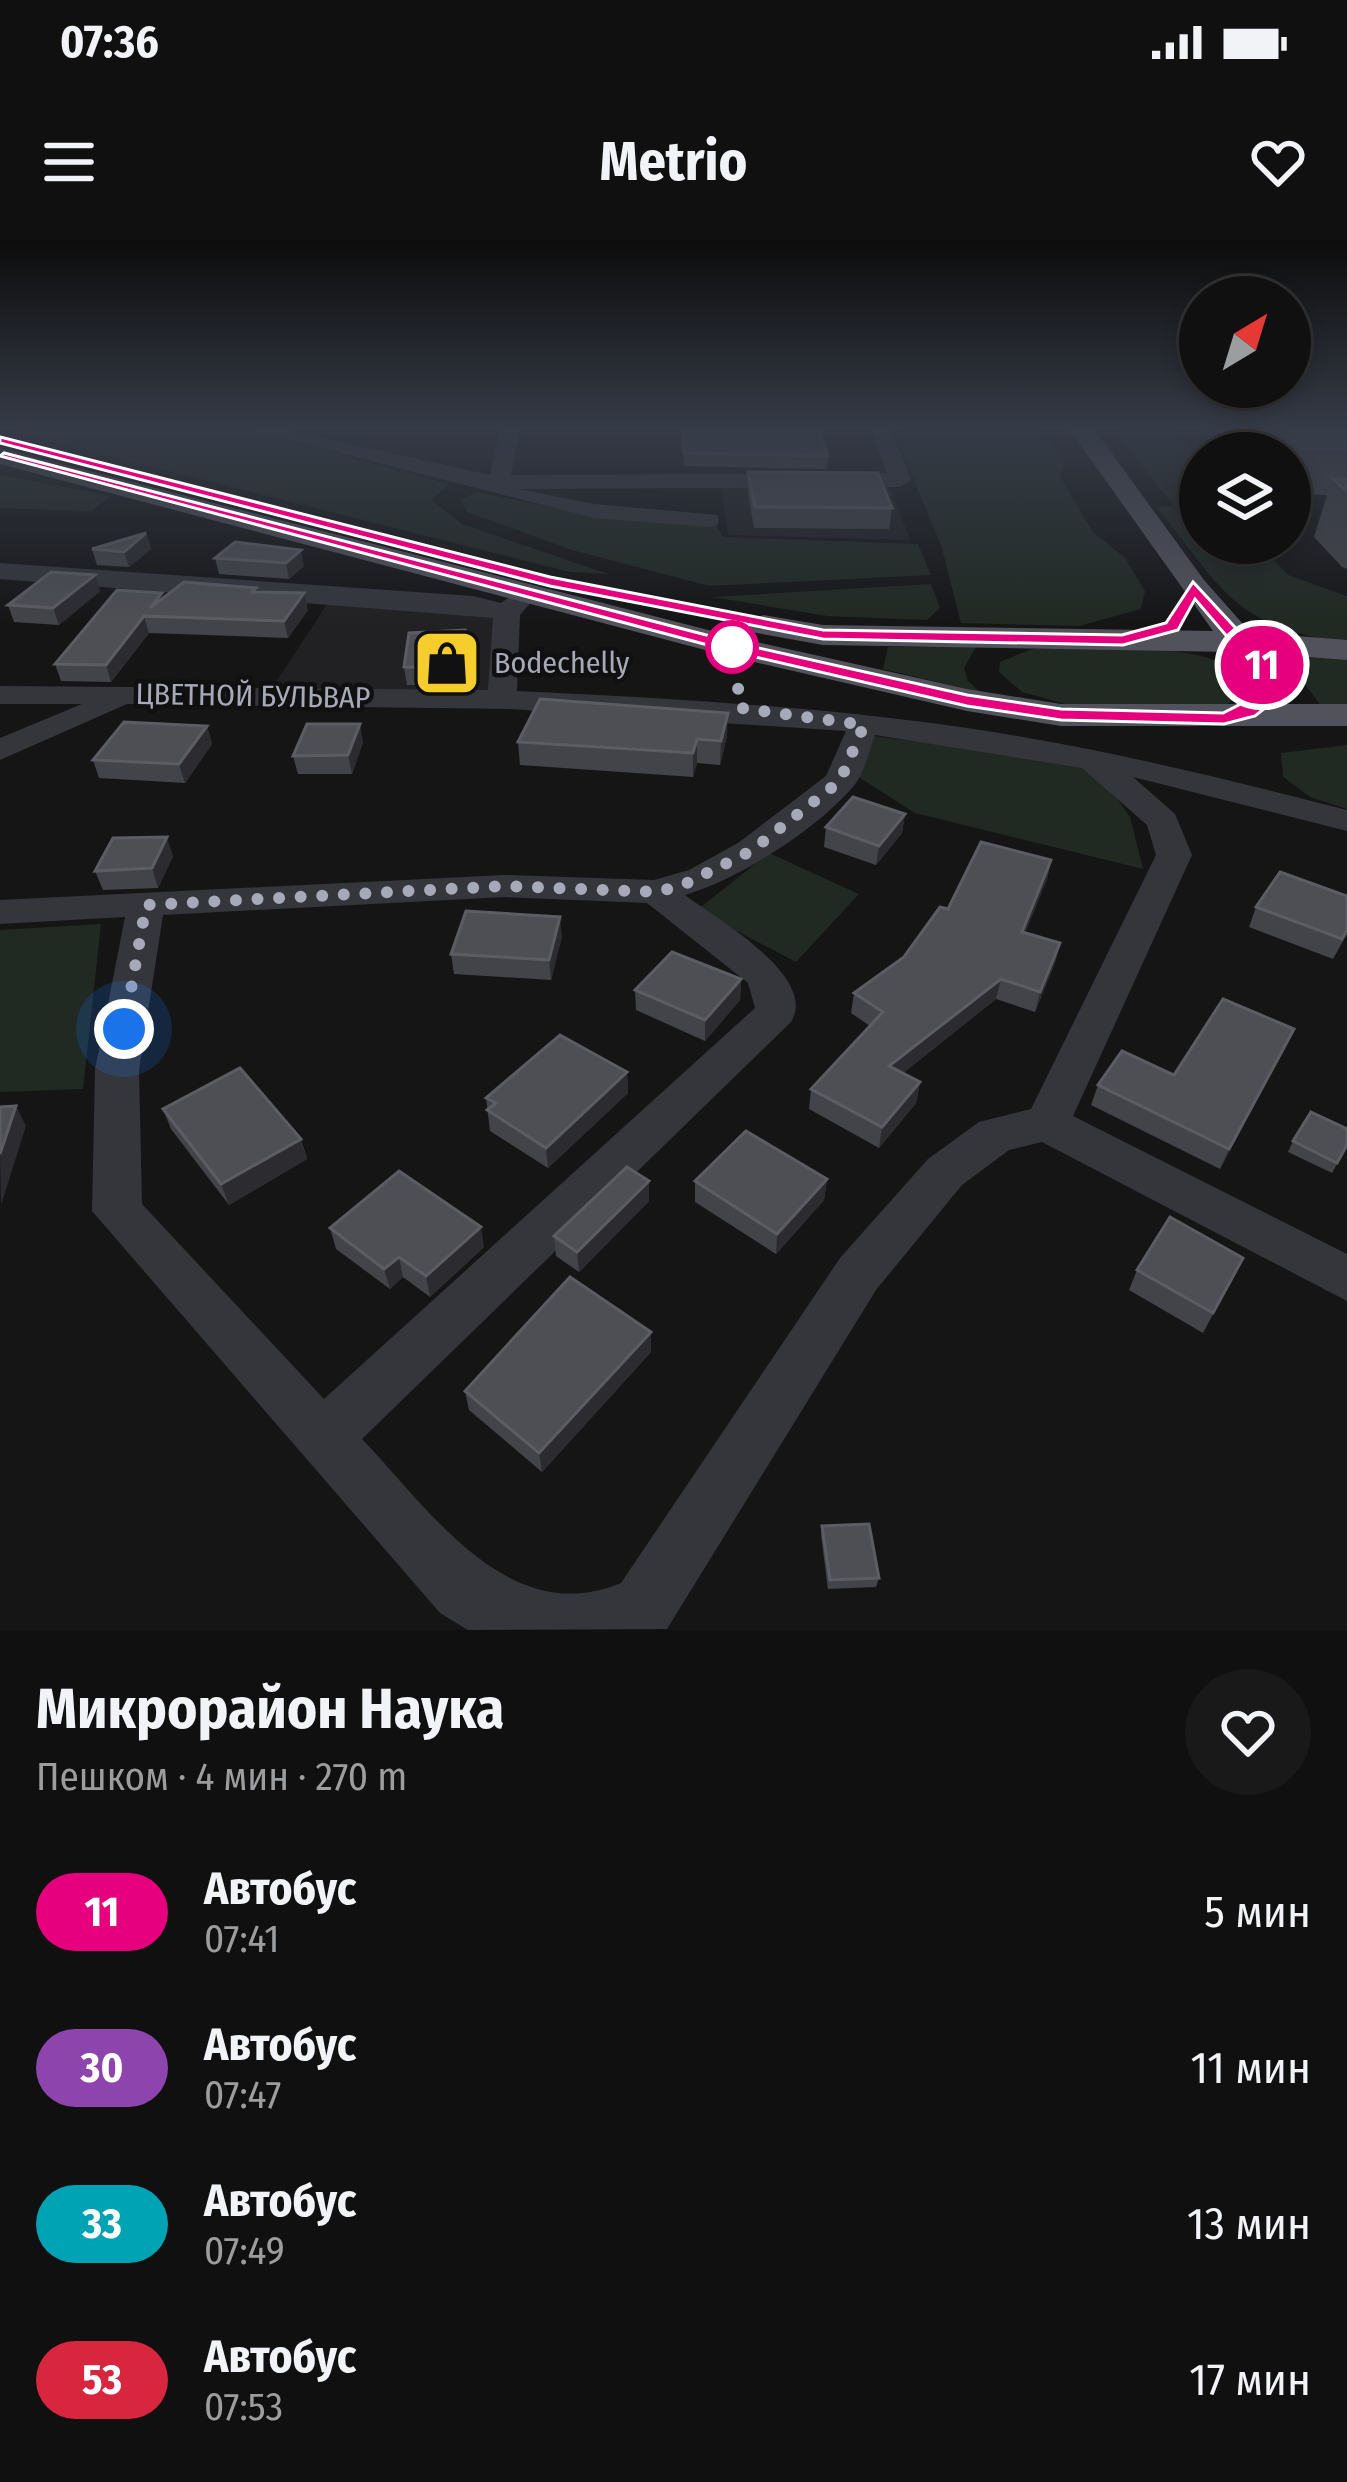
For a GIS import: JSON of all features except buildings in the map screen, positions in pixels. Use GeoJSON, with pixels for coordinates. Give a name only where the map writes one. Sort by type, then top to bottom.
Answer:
{"type":"FeatureCollection","features":[{"type":"Feature","properties":{"kind":"main road"},"geometry":{"type":"LineString","coordinates":[[134,494],[517,602],[851,676],[1061,715],[1224,719],[1347,715]]}},
{"type":"Feature","properties":{"kind":"main road"},"geometry":{"type":"LineString","coordinates":[[213,494],[706,616],[823,634],[1244,642],[1347,650]]}},
{"type":"Feature","properties":{"kind":"main road"},"geometry":{"type":"LineString","coordinates":[[1127,494],[1193,587],[1274,681],[1275,693],[1249,712],[1224,719]]}},
{"type":"Feature","properties":{"kind":"main road"},"geometry":{"type":"LineString","coordinates":[[1123,640],[1172,626],[1193,587]]}},
{"type":"Feature","properties":{"kind":"main road"},"geometry":{"type":"LineString","coordinates":[[1033,640],[992,652],[980,670],[1003,694],[1061,715]]}},
{"type":"Feature","properties":{"kind":"street"},"geometry":{"type":"LineString","coordinates":[[513,494],[594,511],[710,520]]}},
{"type":"Feature","properties":{"kind":"street"},"geometry":{"type":"LineString","coordinates":[[0,572],[472,604],[517,602],[502,697]]}},
{"type":"Feature","properties":{"kind":"street","name":"ЦВЕТНОЙ БУЛЬВАР"},"geometry":{"type":"LineString","coordinates":[[0,694],[579,698],[741,708],[1176,774],[1347,821]]}},
{"type":"Feature","properties":{"kind":"street"},"geometry":{"type":"LineString","coordinates":[[0,750],[129,695]]}},
{"type":"Feature","properties":{"kind":"street"},"geometry":{"type":"LineString","coordinates":[[0,913],[505,886],[656,892],[702,878],[751,851],[840,781],[864,725]]}},
{"type":"Feature","properties":{"kind":"street"},"geometry":{"type":"LineString","coordinates":[[1047,1123],[1174,855],[1163,821],[1090,758]]}},
{"type":"Feature","properties":{"kind":"street"},"geometry":{"type":"LineString","coordinates":[[323,1438],[776,1012],[774,991],[762,973],[656,892]]}},
{"type":"Feature","properties":{"kind":"street"},"geometry":{"type":"LineString","coordinates":[[146,905],[117,1070],[117,1210],[462,1591],[516,1622],[564,1630],[609,1623],[644,1606],[858,1274],[945,1172],[995,1135],[1047,1123],[1347,1280]]}},
{"type":"Feature","properties":{"kind":"shaded area"},"geometry":{"type":"Polygon","coordinates":[[[0,494],[111,496],[91,511],[0,508],[0,494]]]}},
{"type":"Feature","properties":{"kind":"shaded area"},"geometry":{"type":"Polygon","coordinates":[[[259,494],[438,494],[431,500],[462,524],[608,574],[570,572],[259,494]]]}},
{"type":"Feature","properties":{"kind":"shaded area"},"geometry":{"type":"Polygon","coordinates":[[[485,494],[595,516],[717,526],[723,537],[918,544],[931,575],[709,586],[572,550],[467,512],[461,500],[485,494]]]}},
{"type":"Feature","properties":{"kind":"shaded area"},"geometry":{"type":"Polygon","coordinates":[[[722,494],[893,494],[910,540],[728,535],[722,494]]]}},
{"type":"Feature","properties":{"kind":"shaded area"},"geometry":{"type":"Polygon","coordinates":[[[920,494],[1070,494],[1093,532],[1125,558],[1145,591],[1141,609],[1079,626],[961,623],[941,545],[920,494]]]}},
{"type":"Feature","properties":{"kind":"shaded area"},"geometry":{"type":"Polygon","coordinates":[[[1164,494],[1179,494],[1179,535],[1157,507],[1174,506],[1164,494]]]}},
{"type":"Feature","properties":{"kind":"shaded area"},"geometry":{"type":"Polygon","coordinates":[[[1202,564],[1278,564],[1288,575],[1347,596],[1347,643],[1278,627],[1254,615],[1202,564]]]}},
{"type":"Feature","properties":{"kind":"shaded area"},"geometry":{"type":"Polygon","coordinates":[[[931,584],[940,608],[927,620],[827,616],[713,597],[931,584]]]}},
{"type":"Feature","properties":{"kind":"shaded area"},"geometry":{"type":"Polygon","coordinates":[[[331,598],[495,613],[491,694],[270,691],[331,598]]]}},
{"type":"Feature","properties":{"kind":"shaded area"},"geometry":{"type":"Polygon","coordinates":[[[888,647],[976,647],[964,668],[968,681],[980,692],[883,669],[888,647]]]}},
{"type":"Feature","properties":{"kind":"shaded area"},"geometry":{"type":"Polygon","coordinates":[[[1032,649],[1186,653],[1216,660],[1238,672],[1250,689],[1223,707],[1069,705],[1022,692],[999,672],[1000,662],[1032,649]]]}},
{"type":"Feature","properties":{"kind":"shaded area"},"geometry":{"type":"Polygon","coordinates":[[[1281,653],[1347,658],[1347,706],[1323,708],[1281,653]]]}},
{"type":"Feature","properties":{"kind":"shaded area"},"geometry":{"type":"Polygon","coordinates":[[[874,736],[1093,765],[1130,817],[1143,869],[915,813],[857,776],[874,736]]]}},
{"type":"Feature","properties":{"kind":"shaded area"},"geometry":{"type":"Polygon","coordinates":[[[1347,745],[1347,809],[1310,797],[1283,777],[1281,753],[1347,745]]]}},
{"type":"Feature","properties":{"kind":"shaded area"},"geometry":{"type":"Polygon","coordinates":[[[769,853],[859,894],[796,962],[697,910],[769,853]]]}},
{"type":"Feature","properties":{"kind":"shaded area"},"geometry":{"type":"Polygon","coordinates":[[[101,924],[83,1089],[0,1092],[0,930],[101,924]]]}},
{"type":"Feature","properties":{"kind":"bus line","name":"11"},"geometry":{"type":"LineString","coordinates":[[154,494],[740,649],[967,700],[1061,715],[1224,719],[1249,712],[1275,693],[1274,681],[1244,642],[1193,587],[1172,626],[1123,640],[823,634],[655,606],[214,494]]}},
{"type":"Feature","properties":{"kind":"place","name":"Bodechelly"},"geometry":{"type":"Point","coordinates":[447,663]}},
{"type":"Feature","properties":{"kind":"route"},"geometry":{"type":"LineString","coordinates":[[124,1029],[146,905],[505,886],[656,892],[702,878],[751,851],[840,781],[864,725],[741,708],[732,647]]}}]}
